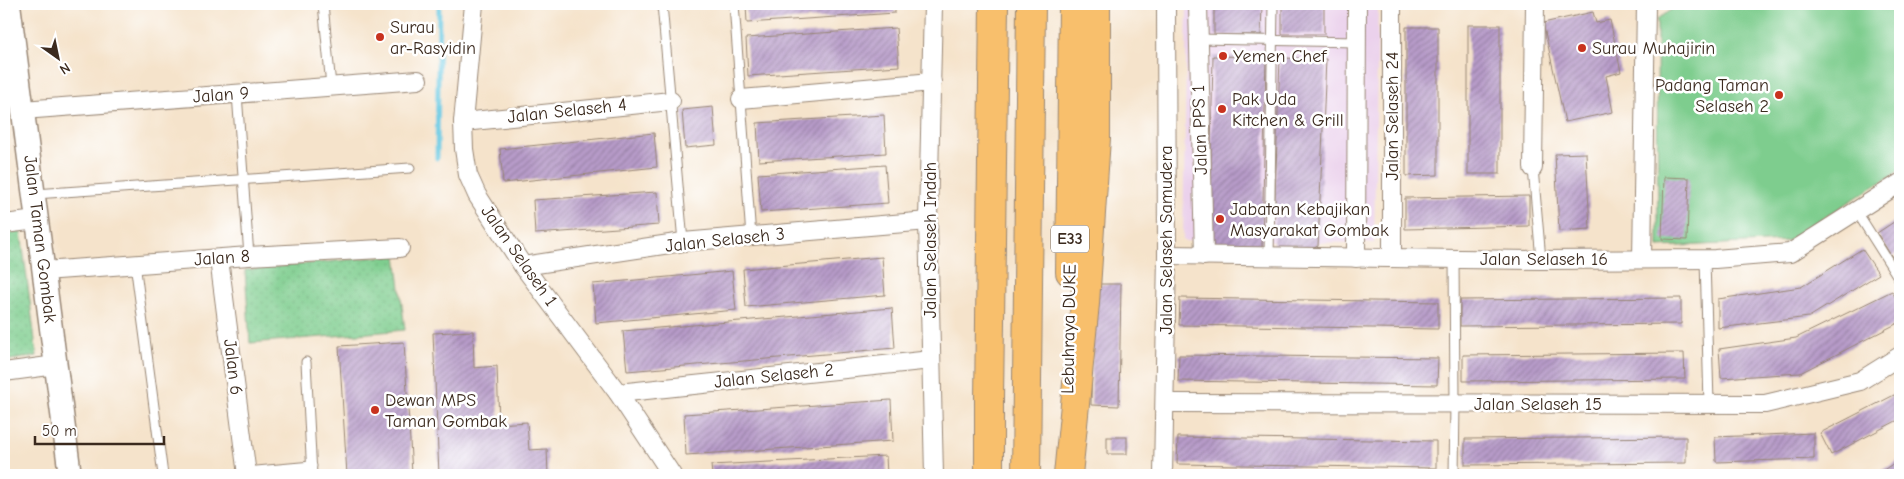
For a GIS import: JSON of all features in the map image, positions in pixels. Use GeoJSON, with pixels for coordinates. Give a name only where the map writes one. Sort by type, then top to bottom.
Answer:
{"type":"FeatureCollection","features":[{"type":"Feature","properties":{"kind":"highway"},"geometry":{"type":"LineString","coordinates":[[989,475],[994,4]]}},
{"type":"Feature","properties":{"kind":"highway","name":"E33"},"geometry":{"type":"LineString","coordinates":[[1026,475],[1031,4]]}},
{"type":"Feature","properties":{"kind":"highway"},"geometry":{"type":"LineString","coordinates":[[1068,475],[1085,303],[1096,138],[1091,6]]}},
{"type":"Feature","properties":{"kind":"street","name":"Jalan Taman Gombak"},"geometry":{"type":"LineString","coordinates":[[9,4],[70,475]]}},
{"type":"Feature","properties":{"kind":"street","name":"Jalan Selaseh 1"},"geometry":{"type":"LineString","coordinates":[[474,4],[463,122],[464,149],[468,175],[476,195],[523,266],[618,393],[672,475]]}},
{"type":"Feature","properties":{"kind":"street","name":"Jalan Selaseh Indah"},"geometry":{"type":"LineString","coordinates":[[933,4],[928,220],[934,475]]}},
{"type":"Feature","properties":{"kind":"street","name":"Jalan Selaseh Samudera"},"geometry":{"type":"LineString","coordinates":[[1164,475],[1167,256],[1166,4]]}},
{"type":"Feature","properties":{"kind":"street","name":"Jalan PPS 1"},"geometry":{"type":"LineString","coordinates":[[1198,4],[1204,256]]}},
{"type":"Feature","properties":{"kind":"street"},"geometry":{"type":"LineString","coordinates":[[1356,258],[1357,4]]}},
{"type":"Feature","properties":{"kind":"street","name":"Jalan Selaseh 24"},"geometry":{"type":"LineString","coordinates":[[1392,4],[1392,258]]}},
{"type":"Feature","properties":{"kind":"street"},"geometry":{"type":"LineString","coordinates":[[1533,168],[1535,4]]}},
{"type":"Feature","properties":{"kind":"street"},"geometry":{"type":"LineString","coordinates":[[1642,259],[1648,5]]}},
{"type":"Feature","properties":{"kind":"street","name":"Jalan 9"},"geometry":{"type":"LineString","coordinates":[[24,110],[418,80]]}},
{"type":"Feature","properties":{"kind":"street"},"geometry":{"type":"LineString","coordinates":[[741,99],[932,82]]}},
{"type":"Feature","properties":{"kind":"street","name":"Jalan Selaseh 4"},"geometry":{"type":"LineString","coordinates":[[463,122],[671,101]]}},
{"type":"Feature","properties":{"kind":"street","name":"Jalan Selaseh 16"},"geometry":{"type":"LineString","coordinates":[[1167,256],[1541,260],[1705,259],[1790,253],[1900,183]]}},
{"type":"Feature","properties":{"kind":"street"},"geometry":{"type":"LineString","coordinates":[[4,224],[37,220]]}},
{"type":"Feature","properties":{"kind":"street","name":"Jalan Selaseh 3"},"geometry":{"type":"LineString","coordinates":[[523,266],[684,242],[928,220]]}},
{"type":"Feature","properties":{"kind":"street","name":"Jalan 8"},"geometry":{"type":"LineString","coordinates":[[44,270],[400,248]]}},
{"type":"Feature","properties":{"kind":"street","name":"Jalan 6"},"geometry":{"type":"LineString","coordinates":[[219,259],[246,474]]}},
{"type":"Feature","properties":{"kind":"street","name":"Jalan Selaseh 15"},"geometry":{"type":"LineString","coordinates":[[1165,403],[1765,404],[1860,382],[1900,356]]}},
{"type":"Feature","properties":{"kind":"street","name":"Jalan Selaseh 2"},"geometry":{"type":"LineString","coordinates":[[618,393],[931,360]]}},
{"type":"Feature","properties":{"kind":"street"},"geometry":{"type":"LineString","coordinates":[[4,372],[56,365]]}},
{"type":"Feature","properties":{"kind":"lane"},"geometry":{"type":"LineString","coordinates":[[323,4],[331,86]]}},
{"type":"Feature","properties":{"kind":"lane"},"geometry":{"type":"LineString","coordinates":[[662,4],[684,242]]}},
{"type":"Feature","properties":{"kind":"lane"},"geometry":{"type":"LineString","coordinates":[[734,4],[751,236]]}},
{"type":"Feature","properties":{"kind":"lane"},"geometry":{"type":"LineString","coordinates":[[1269,257],[1274,4]]}},
{"type":"Feature","properties":{"kind":"lane"},"geometry":{"type":"LineString","coordinates":[[1198,39],[1357,42]]}},
{"type":"Feature","properties":{"kind":"lane"},"geometry":{"type":"LineString","coordinates":[[237,94],[245,180],[249,256]]}},
{"type":"Feature","properties":{"kind":"lane"},"geometry":{"type":"LineString","coordinates":[[35,194],[410,168]]}},
{"type":"Feature","properties":{"kind":"lane"},"geometry":{"type":"LineString","coordinates":[[1533,168],[1541,260]]}},
{"type":"Feature","properties":{"kind":"lane"},"geometry":{"type":"LineString","coordinates":[[1857,212],[1900,280]]}},
{"type":"Feature","properties":{"kind":"lane"},"geometry":{"type":"LineString","coordinates":[[1454,258],[1454,475]]}},
{"type":"Feature","properties":{"kind":"lane"},"geometry":{"type":"LineString","coordinates":[[1705,259],[1709,404]]}},
{"type":"Feature","properties":{"kind":"lane"},"geometry":{"type":"LineString","coordinates":[[135,263],[163,475]]}},
{"type":"Feature","properties":{"kind":"lane"},"geometry":{"type":"LineString","coordinates":[[246,474],[312,471],[306,362]]}},
{"type":"Feature","properties":{"kind":"shaded area"},"geometry":{"type":"Polygon","coordinates":[[[1187,4],[1378,4],[1374,243],[1183,241],[1187,4]]]}},
{"type":"Feature","properties":{"kind":"green space","name":"Padang Taman Selaseh 2"},"geometry":{"type":"Polygon","coordinates":[[[1680,4],[1900,4],[1900,170],[1787,241],[1658,247],[1657,19],[1680,4]]]}},
{"type":"Feature","properties":{"kind":"green space"},"geometry":{"type":"Polygon","coordinates":[[[21,232],[37,356],[4,361],[4,234],[21,232]]]}},
{"type":"Feature","properties":{"kind":"green space"},"geometry":{"type":"Polygon","coordinates":[[[396,255],[405,330],[250,343],[245,270],[396,255]]]}},
{"type":"Feature","properties":{"kind":"building"},"geometry":{"type":"Polygon","coordinates":[[[746,4],[895,4],[895,13],[747,23],[746,4]]]}},
{"type":"Feature","properties":{"kind":"building"},"geometry":{"type":"Polygon","coordinates":[[[1214,4],[1262,4],[1261,35],[1214,35],[1214,4]]]}},
{"type":"Feature","properties":{"kind":"building"},"geometry":{"type":"Polygon","coordinates":[[[1282,4],[1324,4],[1324,34],[1282,34],[1282,4]]]}},
{"type":"Feature","properties":{"kind":"building","name":"Surau Muhajirin"},"geometry":{"type":"Polygon","coordinates":[[[1593,12],[1596,23],[1610,20],[1621,72],[1606,76],[1613,112],[1565,122],[1543,23],[1593,12]]]}},
{"type":"Feature","properties":{"kind":"building"},"geometry":{"type":"Polygon","coordinates":[[[1468,25],[1500,25],[1500,174],[1468,174],[1468,25]]]}},
{"type":"Feature","properties":{"kind":"building"},"geometry":{"type":"Polygon","coordinates":[[[1406,27],[1438,27],[1438,175],[1406,176],[1406,27]]]}},
{"type":"Feature","properties":{"kind":"building"},"geometry":{"type":"Polygon","coordinates":[[[896,28],[899,66],[748,76],[746,38],[896,28]]]}},
{"type":"Feature","properties":{"kind":"building"},"geometry":{"type":"Polygon","coordinates":[[[1213,56],[1266,57],[1262,248],[1209,248],[1213,56]]]}},
{"type":"Feature","properties":{"kind":"building"},"geometry":{"type":"Polygon","coordinates":[[[1280,58],[1326,59],[1318,246],[1304,253],[1273,252],[1280,58]]]}},
{"type":"Feature","properties":{"kind":"building"},"geometry":{"type":"Polygon","coordinates":[[[713,107],[716,145],[685,148],[682,110],[713,107]]]}},
{"type":"Feature","properties":{"kind":"building"},"geometry":{"type":"Polygon","coordinates":[[[884,115],[886,153],[759,161],[757,123],[884,115]]]}},
{"type":"Feature","properties":{"kind":"building"},"geometry":{"type":"Polygon","coordinates":[[[654,133],[657,167],[503,183],[500,149],[654,133]]]}},
{"type":"Feature","properties":{"kind":"building"},"geometry":{"type":"Polygon","coordinates":[[[1586,153],[1590,229],[1559,231],[1555,154],[1586,153]]]}},
{"type":"Feature","properties":{"kind":"building"},"geometry":{"type":"Polygon","coordinates":[[[885,165],[888,203],[761,212],[758,174],[885,165]]]}},
{"type":"Feature","properties":{"kind":"building"},"geometry":{"type":"Polygon","coordinates":[[[1664,177],[1689,178],[1687,240],[1662,239],[1664,177]]]}},
{"type":"Feature","properties":{"kind":"building"},"geometry":{"type":"Polygon","coordinates":[[[657,192],[659,225],[535,234],[533,200],[657,192]]]}},
{"type":"Feature","properties":{"kind":"building"},"geometry":{"type":"Polygon","coordinates":[[[1529,196],[1529,226],[1405,229],[1405,198],[1529,196]]]}},
{"type":"Feature","properties":{"kind":"building"},"geometry":{"type":"Polygon","coordinates":[[[1900,218],[1900,252],[1892,257],[1877,233],[1900,218]]]}},
{"type":"Feature","properties":{"kind":"building"},"geometry":{"type":"Polygon","coordinates":[[[1862,249],[1879,274],[1809,317],[1718,328],[1718,299],[1801,287],[1862,249]]]}},
{"type":"Feature","properties":{"kind":"building"},"geometry":{"type":"Polygon","coordinates":[[[882,257],[885,295],[746,307],[743,269],[882,257]]]}},
{"type":"Feature","properties":{"kind":"building"},"geometry":{"type":"Polygon","coordinates":[[[732,271],[736,310],[596,323],[593,284],[732,271]]]}},
{"type":"Feature","properties":{"kind":"building"},"geometry":{"type":"Polygon","coordinates":[[[1093,284],[1121,284],[1119,406],[1091,405],[1093,284]]]}},
{"type":"Feature","properties":{"kind":"building"},"geometry":{"type":"Polygon","coordinates":[[[1892,291],[1900,306],[1900,322],[1800,373],[1721,378],[1719,349],[1796,338],[1892,291]]]}},
{"type":"Feature","properties":{"kind":"building"},"geometry":{"type":"Polygon","coordinates":[[[1180,298],[1438,302],[1438,329],[1179,325],[1180,298]]]}},
{"type":"Feature","properties":{"kind":"building"},"geometry":{"type":"Polygon","coordinates":[[[1681,298],[1681,324],[1460,326],[1460,300],[1681,298]]]}},
{"type":"Feature","properties":{"kind":"building"},"geometry":{"type":"Polygon","coordinates":[[[892,308],[895,348],[627,371],[623,331],[892,308]]]}},
{"type":"Feature","properties":{"kind":"building"},"geometry":{"type":"Polygon","coordinates":[[[473,331],[474,368],[497,366],[499,424],[527,422],[529,450],[547,449],[548,475],[439,475],[433,333],[473,331]]]}},
{"type":"Feature","properties":{"kind":"building","name":"Dewan MPS Taman Gombak"},"geometry":{"type":"Polygon","coordinates":[[[404,342],[412,474],[347,475],[339,346],[404,342]]]}},
{"type":"Feature","properties":{"kind":"building"},"geometry":{"type":"Polygon","coordinates":[[[1684,353],[1685,379],[1463,381],[1463,355],[1684,353]]]}},
{"type":"Feature","properties":{"kind":"building"},"geometry":{"type":"Polygon","coordinates":[[[1179,355],[1438,358],[1437,385],[1178,381],[1179,355]]]}},
{"type":"Feature","properties":{"kind":"building"},"geometry":{"type":"Polygon","coordinates":[[[1900,392],[1900,419],[1831,455],[1820,433],[1900,392]]]}},
{"type":"Feature","properties":{"kind":"building"},"geometry":{"type":"Polygon","coordinates":[[[891,400],[893,441],[686,455],[684,414],[891,400]]]}},
{"type":"Feature","properties":{"kind":"building"},"geometry":{"type":"Polygon","coordinates":[[[1814,433],[1814,459],[1716,462],[1715,437],[1814,433]]]}},
{"type":"Feature","properties":{"kind":"building"},"geometry":{"type":"Polygon","coordinates":[[[1107,437],[1127,437],[1127,454],[1107,454],[1107,437]]]}},
{"type":"Feature","properties":{"kind":"building"},"geometry":{"type":"Polygon","coordinates":[[[1178,437],[1436,441],[1436,468],[1177,464],[1178,437]]]}},
{"type":"Feature","properties":{"kind":"building"},"geometry":{"type":"Polygon","coordinates":[[[1686,437],[1686,463],[1465,465],[1465,439],[1686,437]]]}},
{"type":"Feature","properties":{"kind":"building"},"geometry":{"type":"Polygon","coordinates":[[[886,456],[887,475],[712,475],[711,465],[886,456]]]}},
{"type":"Feature","properties":{"kind":"building"},"geometry":{"type":"Polygon","coordinates":[[[1900,459],[1900,475],[1876,475],[1900,459]]]}},
{"type":"Feature","properties":{"kind":"waterway"},"geometry":{"type":"LineString","coordinates":[[437,158],[439,4]]}},
{"type":"Feature","properties":{"kind":"place","name":"Surau ar-Rasyidin"},"geometry":{"type":"Point","coordinates":[380,37]}},
{"type":"Feature","properties":{"kind":"place","name":"Surau Muhajirin"},"geometry":{"type":"Point","coordinates":[1582,48]}},
{"type":"Feature","properties":{"kind":"place","name":"Yemen Chef"},"geometry":{"type":"Point","coordinates":[1223,56]}},
{"type":"Feature","properties":{"kind":"place","name":"Padang Taman Selaseh 2"},"geometry":{"type":"Point","coordinates":[1779,95]}},
{"type":"Feature","properties":{"kind":"place","name":"Pak Uda Kitchen & Grill"},"geometry":{"type":"Point","coordinates":[1222,109]}},
{"type":"Feature","properties":{"kind":"place","name":"Jabatan Kebajikan Masyarakat Gombak"},"geometry":{"type":"Point","coordinates":[1220,219]}},
{"type":"Feature","properties":{"kind":"place","name":"Dewan MPS Taman Gombak"},"geometry":{"type":"Point","coordinates":[375,410]}}]}
